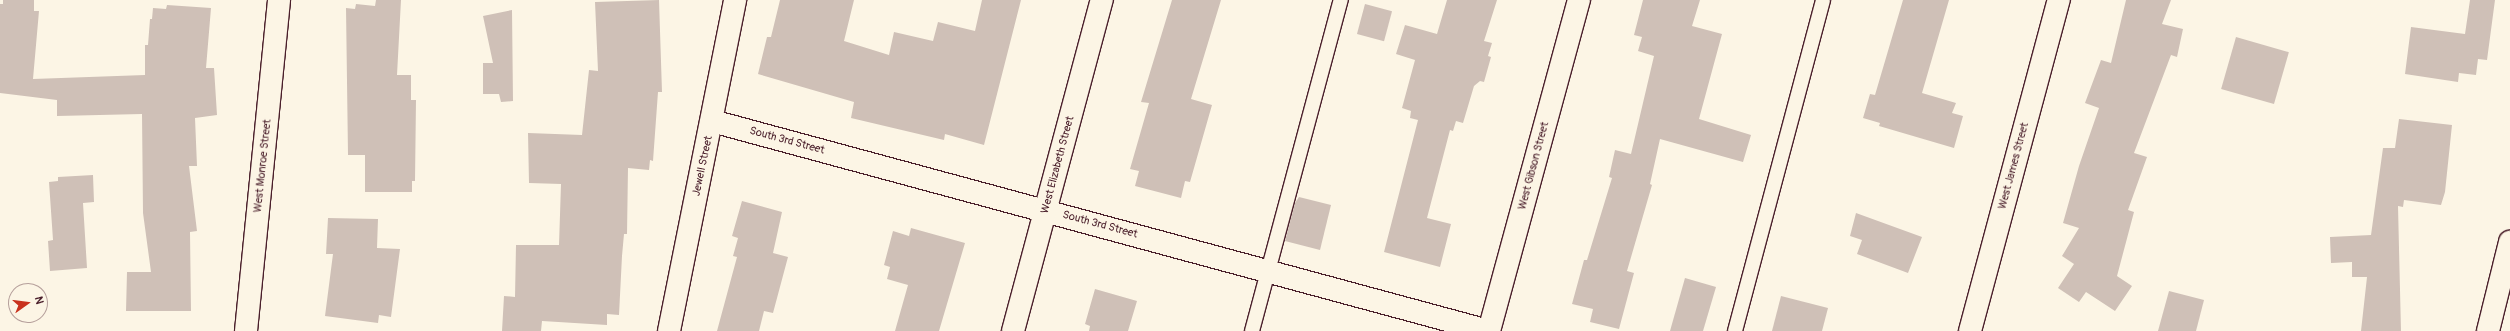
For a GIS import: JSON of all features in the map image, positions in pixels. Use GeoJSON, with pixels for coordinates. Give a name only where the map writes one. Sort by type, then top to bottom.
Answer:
{"type":"FeatureCollection","features":[{"type":"Feature","properties":{"kind":"street","name":"West Monroe Street"},"geometry":{"type":"LineString","coordinates":[[246,331],[279,0]]}},
{"type":"Feature","properties":{"kind":"street","name":"Jewell Street"},"geometry":{"type":"LineString","coordinates":[[669,331],[735,0]]}},
{"type":"Feature","properties":{"kind":"street","name":"West Elizabeth Street"},"geometry":{"type":"LineString","coordinates":[[1013,331],[1102,0]]}},
{"type":"Feature","properties":{"kind":"street","name":"West Gibson Street"},"geometry":{"type":"LineString","coordinates":[[1488,331],[1580,0]]}},
{"type":"Feature","properties":{"kind":"street","name":"West James Street"},"geometry":{"type":"LineString","coordinates":[[1970,331],[2059,0]]}},
{"type":"Feature","properties":{"kind":"street","name":"South 3rd Street"},"geometry":{"type":"LineString","coordinates":[[712,121],[1268,270],[1488,331]]}},
{"type":"Feature","properties":{"kind":"street"},"geometry":{"type":"LineString","coordinates":[[2488,331],[2510,242]]}},
{"type":"Feature","properties":{"kind":"lane"},"geometry":{"type":"LineString","coordinates":[[1252,331],[1342,0]]}},
{"type":"Feature","properties":{"kind":"lane"},"geometry":{"type":"LineString","coordinates":[[1735,331],[1823,0]]}},
{"type":"Feature","properties":{"kind":"building"},"geometry":{"type":"Polygon","coordinates":[[[3,0],[34,0],[34,11],[39,11],[33,79],[145,75],[145,45],[148,45],[150,19],[152,19],[153,8],[166,9],[167,5],[211,8],[206,68],[214,68],[217,115],[195,118],[197,166],[189,166],[197,231],[190,232],[191,311],[126,311],[127,272],[151,272],[143,213],[142,114],[57,116],[57,100],[0,93],[0,4],[3,4],[3,0]]]}},
{"type":"Feature","properties":{"kind":"building"},"geometry":{"type":"Polygon","coordinates":[[[376,0],[401,0],[397,75],[411,75],[411,100],[416,100],[415,181],[412,181],[412,192],[365,192],[365,155],[348,155],[346,8],[355,9],[356,4],[375,6],[376,0]]]}},
{"type":"Feature","properties":{"kind":"building"},"geometry":{"type":"Polygon","coordinates":[[[659,0],[662,92],[658,92],[653,161],[650,160],[649,170],[628,168],[627,234],[624,234],[619,315],[607,314],[607,325],[542,321],[541,331],[502,331],[504,296],[515,297],[516,245],[559,245],[561,184],[529,183],[528,133],[582,135],[589,70],[598,71],[595,2],[659,0]]]}},
{"type":"Feature","properties":{"kind":"building"},"geometry":{"type":"Polygon","coordinates":[[[780,0],[854,0],[844,41],[889,55],[894,32],[933,41],[938,22],[975,31],[982,0],[1021,0],[984,145],[945,134],[944,140],[851,118],[854,102],[758,74],[767,37],[771,37],[780,0]]]}},
{"type":"Feature","properties":{"kind":"building"},"geometry":{"type":"Polygon","coordinates":[[[1172,0],[1221,0],[1191,99],[1212,105],[1190,182],[1185,181],[1181,198],[1135,186],[1139,171],[1130,169],[1149,103],[1141,102],[1172,0]]]}},
{"type":"Feature","properties":{"kind":"building"},"geometry":{"type":"Polygon","coordinates":[[[1447,0],[1497,0],[1484,41],[1492,43],[1488,56],[1491,57],[1484,82],[1480,81],[1474,86],[1463,123],[1456,121],[1453,131],[1450,130],[1427,218],[1451,224],[1440,267],[1384,252],[1418,120],[1410,118],[1411,111],[1402,108],[1415,60],[1396,54],[1405,25],[1437,34],[1447,0]]]}},
{"type":"Feature","properties":{"kind":"building"},"geometry":{"type":"Polygon","coordinates":[[[1643,0],[1700,0],[1692,26],[1722,34],[1699,119],[1751,135],[1743,162],[1660,139],[1650,184],[1652,185],[1627,271],[1634,273],[1619,329],[1590,322],[1593,309],[1572,304],[1584,260],[1587,260],[1612,178],[1609,177],[1615,150],[1631,154],[1654,56],[1638,51],[1642,37],[1634,35],[1643,0]]]}},
{"type":"Feature","properties":{"kind":"building"},"geometry":{"type":"Polygon","coordinates":[[[1903,0],[1949,0],[1922,93],[1956,103],[1952,113],[1963,116],[1954,148],[1879,126],[1880,123],[1863,118],[1870,94],[1875,95],[1903,0]]]}},
{"type":"Feature","properties":{"kind":"building"},"geometry":{"type":"Polygon","coordinates":[[[2126,0],[2171,0],[2162,24],[2183,29],[2177,57],[2171,55],[2134,153],[2147,157],[2128,210],[2134,212],[2117,276],[2132,286],[2115,311],[2086,292],[2079,302],[2058,288],[2074,264],[2062,256],[2079,228],[2063,223],[2079,166],[2099,108],[2085,103],[2101,60],[2111,63],[2126,0]]]}},
{"type":"Feature","properties":{"kind":"building"},"geometry":{"type":"Polygon","coordinates":[[[2470,0],[2495,0],[2487,60],[2478,59],[2476,75],[2459,73],[2458,82],[2405,74],[2411,27],[2465,34],[2470,0]]]}},
{"type":"Feature","properties":{"kind":"building"},"geometry":{"type":"Polygon","coordinates":[[[1365,4],[1392,11],[1384,41],[1357,34],[1365,4]]]}},
{"type":"Feature","properties":{"kind":"building"},"geometry":{"type":"Polygon","coordinates":[[[512,10],[513,101],[501,102],[499,94],[483,94],[483,63],[493,63],[483,16],[512,10]]]}},
{"type":"Feature","properties":{"kind":"building"},"geometry":{"type":"Polygon","coordinates":[[[2236,37],[2289,52],[2274,104],[2221,89],[2236,37]]]}},
{"type":"Feature","properties":{"kind":"building"},"geometry":{"type":"Polygon","coordinates":[[[2399,119],[2452,125],[2445,192],[2441,205],[2404,200],[2403,207],[2398,206],[2401,331],[2361,331],[2367,277],[2352,277],[2352,262],[2331,263],[2330,237],[2371,235],[2383,148],[2395,148],[2399,119]]]}},
{"type":"Feature","properties":{"kind":"building"},"geometry":{"type":"Polygon","coordinates":[[[93,175],[94,202],[83,203],[87,268],[50,271],[48,241],[53,240],[49,182],[58,181],[58,177],[93,175]]]}},
{"type":"Feature","properties":{"kind":"building"},"geometry":{"type":"Polygon","coordinates":[[[1299,197],[1331,205],[1320,250],[1285,241],[1295,203],[1299,197]]]}},
{"type":"Feature","properties":{"kind":"building"},"geometry":{"type":"Polygon","coordinates":[[[742,201],[782,212],[773,253],[788,257],[773,313],[764,311],[759,331],[717,331],[737,257],[733,256],[738,238],[732,236],[742,201]]]}},
{"type":"Feature","properties":{"kind":"building"},"geometry":{"type":"Polygon","coordinates":[[[1856,213],[1922,237],[1908,273],[1857,254],[1862,240],[1850,236],[1856,213]]]}},
{"type":"Feature","properties":{"kind":"building"},"geometry":{"type":"Polygon","coordinates":[[[328,218],[378,219],[377,248],[400,249],[391,317],[379,315],[378,323],[325,316],[333,254],[326,254],[328,218]]]}},
{"type":"Feature","properties":{"kind":"building"},"geometry":{"type":"Polygon","coordinates":[[[911,228],[965,243],[939,331],[895,331],[908,285],[887,279],[890,267],[884,265],[893,231],[909,236],[911,228]]]}},
{"type":"Feature","properties":{"kind":"building"},"geometry":{"type":"Polygon","coordinates":[[[1685,278],[1716,287],[1703,331],[1670,331],[1685,278]]]}},
{"type":"Feature","properties":{"kind":"building"},"geometry":{"type":"Polygon","coordinates":[[[1095,289],[1137,301],[1128,331],[1089,331],[1090,326],[1085,324],[1095,289]]]}},
{"type":"Feature","properties":{"kind":"building"},"geometry":{"type":"Polygon","coordinates":[[[2169,291],[2204,300],[2196,331],[2158,331],[2169,291]]]}},
{"type":"Feature","properties":{"kind":"building"},"geometry":{"type":"Polygon","coordinates":[[[1781,296],[1828,308],[1822,331],[1772,331],[1781,296]]]}}]}
